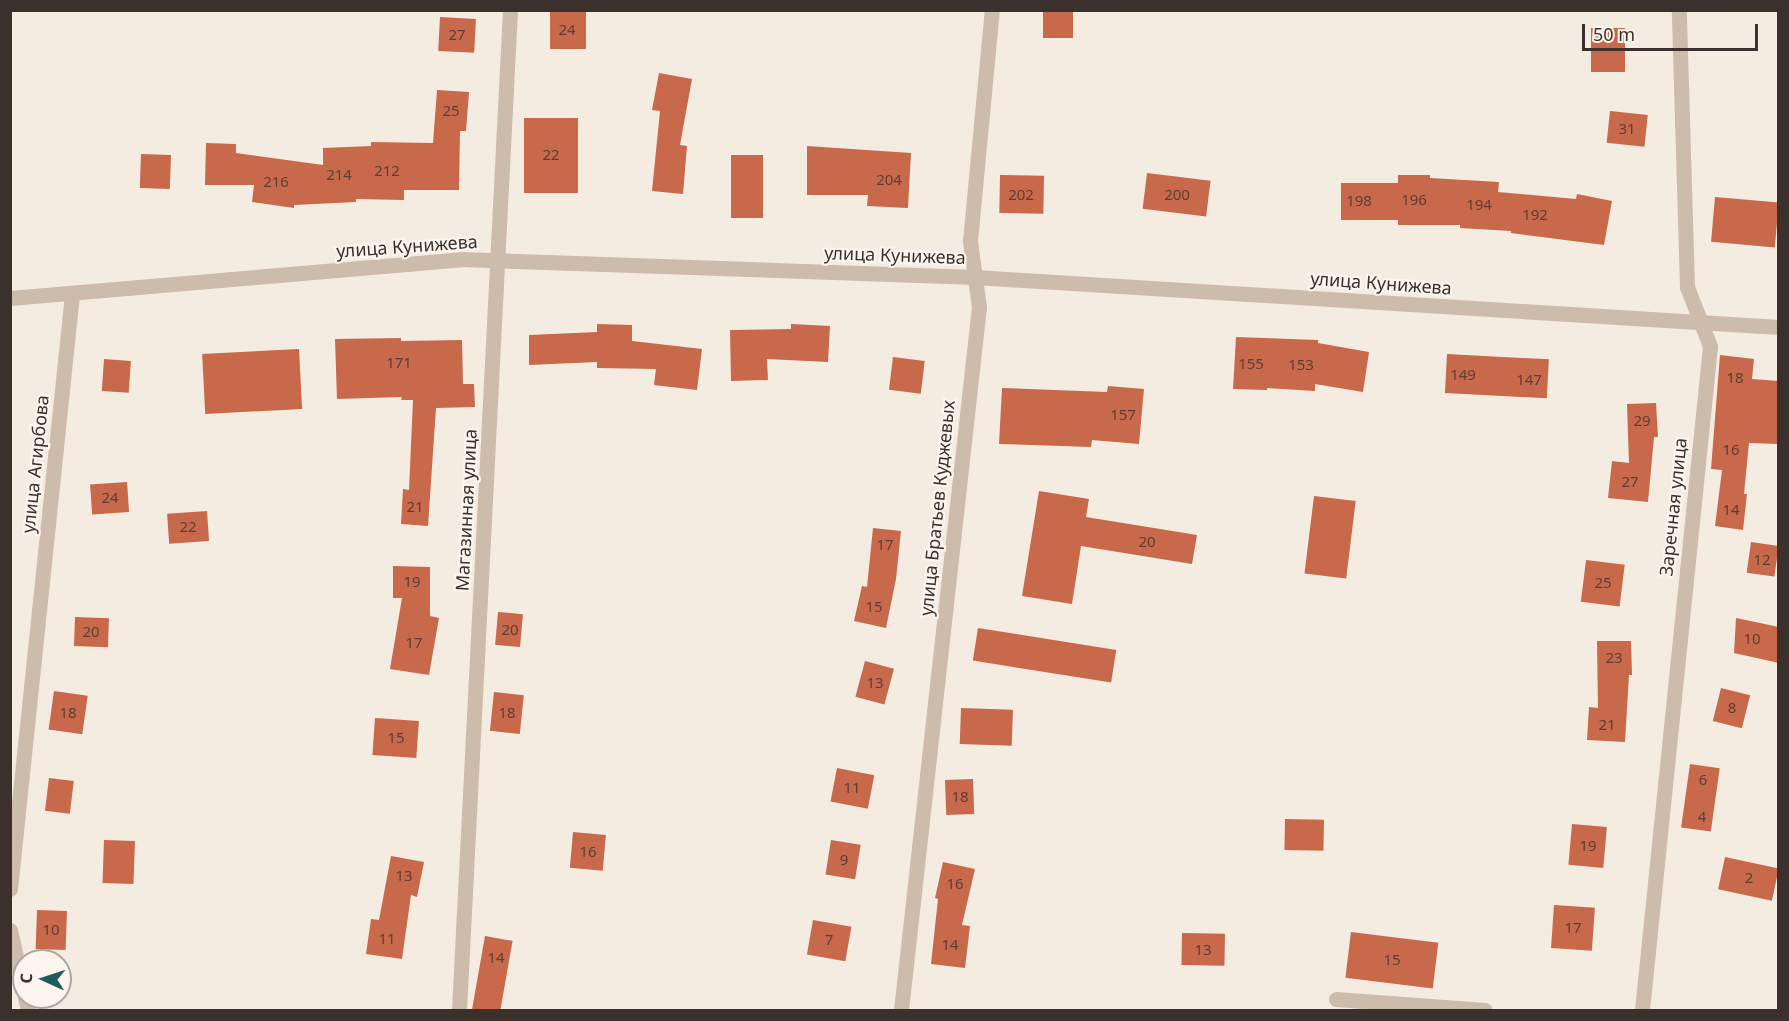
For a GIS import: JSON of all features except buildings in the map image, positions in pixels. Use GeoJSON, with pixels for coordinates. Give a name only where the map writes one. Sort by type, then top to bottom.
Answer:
{"type":"FeatureCollection","features":[{"type":"Feature","properties":{"kind":"street","name":"Магазинная улица"},"geometry":{"type":"LineString","coordinates":[[459,1011],[510,10]]}},
{"type":"Feature","properties":{"kind":"street","name":"улица Братьев Куджевых"},"geometry":{"type":"LineString","coordinates":[[902,1011],[979,307],[970,241],[992,10]]}},
{"type":"Feature","properties":{"kind":"street","name":"Заречная улица"},"geometry":{"type":"LineString","coordinates":[[1642,1011],[1710,346],[1687,287],[1679,10]]}},
{"type":"Feature","properties":{"kind":"street","name":"улица Кунижева"},"geometry":{"type":"LineString","coordinates":[[10,298],[461,259],[975,277],[1779,327]]}},
{"type":"Feature","properties":{"kind":"street","name":"улица Агирбова"},"geometry":{"type":"LineString","coordinates":[[10,889],[72,294]]}},
{"type":"Feature","properties":{"kind":"street"},"geometry":{"type":"LineString","coordinates":[[10,930],[14,949]]}},
{"type":"Feature","properties":{"kind":"street"},"geometry":{"type":"LineString","coordinates":[[1336,999],[1485,1011]]}}]}
